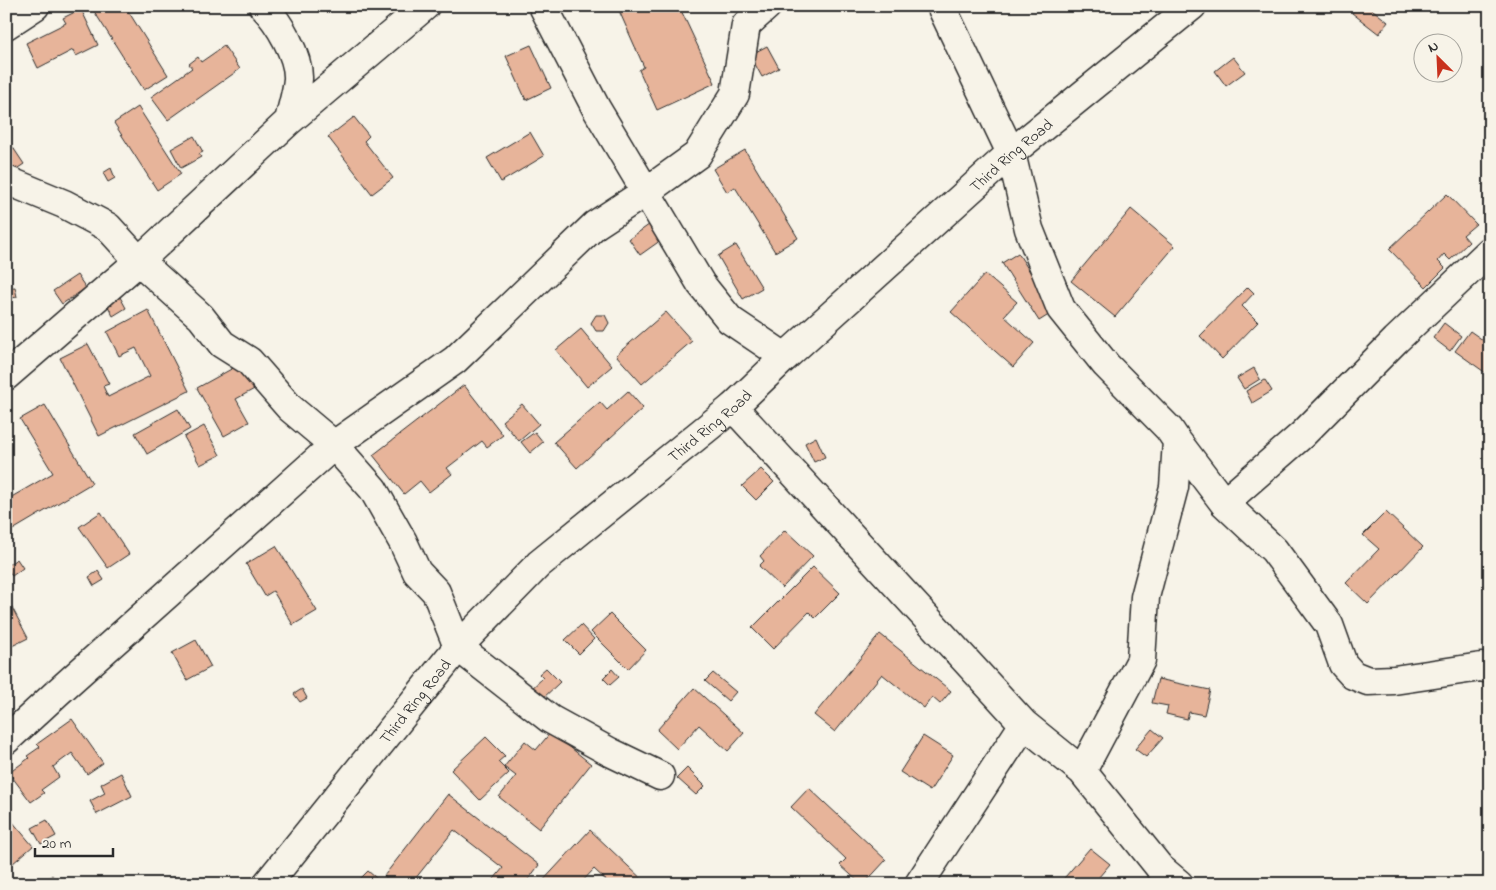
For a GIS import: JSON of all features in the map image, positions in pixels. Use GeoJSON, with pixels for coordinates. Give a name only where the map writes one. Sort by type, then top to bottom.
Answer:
{"type":"FeatureCollection","features":[{"type":"Feature","properties":{"kind":"street"},"geometry":{"type":"LineString","coordinates":[[6,25],[35,6]]}},
{"type":"Feature","properties":{"kind":"street"},"geometry":{"type":"LineString","coordinates":[[263,6],[274,17],[292,52],[298,78],[289,121]]}},
{"type":"Feature","properties":{"kind":"street"},"geometry":{"type":"LineString","coordinates":[[6,376],[139,261],[289,121],[425,6]]}},
{"type":"Feature","properties":{"kind":"street"},"geometry":{"type":"LineString","coordinates":[[542,6],[596,108],[701,284],[730,320],[785,357]]}},
{"type":"Feature","properties":{"kind":"street"},"geometry":{"type":"LineString","coordinates":[[6,740],[334,445],[455,360],[595,224],[647,192],[696,155],[735,94],[746,25],[767,6]]}},
{"type":"Feature","properties":{"kind":"street"},"geometry":{"type":"LineString","coordinates":[[940,6],[1011,153],[1029,230],[1061,309],[1106,365],[1169,429],[1224,503],[1274,550],[1330,625],[1343,664],[1353,675],[1368,681],[1394,680],[1481,667],[1490,668]]}},
{"type":"Feature","properties":{"kind":"street","name":"Third Ring Road"},"geometry":{"type":"LineString","coordinates":[[267,884],[458,647],[539,564],[733,407],[785,357],[1011,153],[1192,6]]}},
{"type":"Feature","properties":{"kind":"street"},"geometry":{"type":"LineString","coordinates":[[6,180],[64,204],[108,227],[139,261],[201,317],[222,344],[249,361],[290,408],[334,445],[373,489],[403,542],[417,572],[436,592],[458,647],[550,719],[610,752],[660,776]]}},
{"type":"Feature","properties":{"kind":"street"},"geometry":{"type":"LineString","coordinates":[[1224,503],[1302,434],[1396,340],[1490,251]]}},
{"type":"Feature","properties":{"kind":"street"},"geometry":{"type":"LineString","coordinates":[[733,407],[1024,724],[1082,771],[1168,878]]}},
{"type":"Feature","properties":{"kind":"street"},"geometry":{"type":"LineString","coordinates":[[1082,771],[1141,660],[1145,597],[1174,487],[1177,441]]}},
{"type":"Feature","properties":{"kind":"street"},"geometry":{"type":"LineString","coordinates":[[919,884],[1024,724]]}},
{"type":"Feature","properties":{"kind":"building"},"geometry":{"type":"Polygon","coordinates":[[[95,6],[125,6],[168,75],[144,90],[92,8],[95,6]]]}},
{"type":"Feature","properties":{"kind":"building"},"geometry":{"type":"Polygon","coordinates":[[[617,6],[679,6],[715,83],[657,110],[639,70],[644,67],[617,6]]]}},
{"type":"Feature","properties":{"kind":"building"},"geometry":{"type":"Polygon","coordinates":[[[1358,6],[1368,6],[1388,22],[1379,34],[1352,13],[1358,6]]]}},
{"type":"Feature","properties":{"kind":"building"},"geometry":{"type":"Polygon","coordinates":[[[81,9],[98,45],[76,56],[73,50],[38,68],[26,43],[66,23],[63,18],[81,9]]]}},
{"type":"Feature","properties":{"kind":"building"},"geometry":{"type":"Polygon","coordinates":[[[531,45],[551,88],[526,100],[506,56],[531,45]]]}},
{"type":"Feature","properties":{"kind":"building"},"geometry":{"type":"Polygon","coordinates":[[[224,46],[240,69],[168,120],[151,97],[192,68],[189,64],[198,57],[201,62],[224,46]]]}},
{"type":"Feature","properties":{"kind":"building"},"geometry":{"type":"Polygon","coordinates":[[[767,46],[779,68],[762,77],[750,55],[767,46]]]}},
{"type":"Feature","properties":{"kind":"building"},"geometry":{"type":"Polygon","coordinates":[[[1233,57],[1245,72],[1226,86],[1215,71],[1233,57]]]}},
{"type":"Feature","properties":{"kind":"building"},"geometry":{"type":"Polygon","coordinates":[[[138,107],[181,174],[157,190],[114,123],[138,107]]]}},
{"type":"Feature","properties":{"kind":"building"},"geometry":{"type":"Polygon","coordinates":[[[354,117],[369,136],[364,141],[393,178],[372,194],[328,137],[354,117]]]}},
{"type":"Feature","properties":{"kind":"building"},"geometry":{"type":"Polygon","coordinates":[[[530,132],[544,156],[501,182],[487,158],[530,132]]]}},
{"type":"Feature","properties":{"kind":"building"},"geometry":{"type":"Polygon","coordinates":[[[194,136],[203,152],[199,154],[201,157],[181,168],[171,149],[194,136]]]}},
{"type":"Feature","properties":{"kind":"building"},"geometry":{"type":"Polygon","coordinates":[[[6,137],[24,164],[12,172],[6,162],[6,137]]]}},
{"type":"Feature","properties":{"kind":"building"},"geometry":{"type":"Polygon","coordinates":[[[745,150],[798,238],[775,252],[735,187],[727,192],[713,169],[745,150]]]}},
{"type":"Feature","properties":{"kind":"building"},"geometry":{"type":"Polygon","coordinates":[[[111,168],[115,178],[108,182],[103,173],[111,168]]]}},
{"type":"Feature","properties":{"kind":"building"},"geometry":{"type":"Polygon","coordinates":[[[1447,194],[1476,224],[1463,235],[1469,242],[1450,260],[1444,254],[1438,261],[1445,268],[1426,287],[1389,249],[1447,194]]]}},
{"type":"Feature","properties":{"kind":"building"},"geometry":{"type":"Polygon","coordinates":[[[1131,209],[1175,246],[1115,317],[1071,281],[1131,209]]]}},
{"type":"Feature","properties":{"kind":"building"},"geometry":{"type":"Polygon","coordinates":[[[653,222],[664,238],[640,255],[629,239],[653,222]]]}},
{"type":"Feature","properties":{"kind":"building"},"geometry":{"type":"Polygon","coordinates":[[[736,245],[762,288],[743,299],[718,256],[736,245]]]}},
{"type":"Feature","properties":{"kind":"building"},"geometry":{"type":"Polygon","coordinates":[[[1018,253],[1055,311],[1039,321],[1002,263],[1018,253]]]}},
{"type":"Feature","properties":{"kind":"building"},"geometry":{"type":"Polygon","coordinates":[[[985,274],[1017,302],[1004,316],[1034,343],[1013,367],[951,312],[985,274]]]}},
{"type":"Feature","properties":{"kind":"building"},"geometry":{"type":"Polygon","coordinates":[[[77,275],[86,288],[62,304],[53,291],[77,275]]]}},
{"type":"Feature","properties":{"kind":"building"},"geometry":{"type":"Polygon","coordinates":[[[15,287],[17,297],[6,299],[6,288],[15,287]]]}},
{"type":"Feature","properties":{"kind":"building"},"geometry":{"type":"Polygon","coordinates":[[[1248,287],[1254,293],[1242,306],[1258,322],[1222,359],[1200,336],[1248,287]]]}},
{"type":"Feature","properties":{"kind":"building"},"geometry":{"type":"Polygon","coordinates":[[[120,297],[126,308],[113,316],[107,304],[120,297]]]}},
{"type":"Feature","properties":{"kind":"building"},"geometry":{"type":"Polygon","coordinates":[[[148,310],[189,391],[99,436],[60,358],[88,344],[109,384],[103,386],[108,397],[150,376],[136,348],[119,356],[107,332],[148,310]]]}},
{"type":"Feature","properties":{"kind":"building"},"geometry":{"type":"Polygon","coordinates":[[[666,312],[692,341],[642,384],[616,355],[666,312]]]}},
{"type":"Feature","properties":{"kind":"building"},"geometry":{"type":"Polygon","coordinates":[[[596,315],[605,315],[609,323],[604,331],[596,331],[591,323],[596,315]]]}},
{"type":"Feature","properties":{"kind":"building"},"geometry":{"type":"Polygon","coordinates":[[[1444,323],[1461,336],[1450,351],[1433,338],[1444,323]]]}},
{"type":"Feature","properties":{"kind":"building"},"geometry":{"type":"Polygon","coordinates":[[[581,329],[612,366],[587,387],[556,350],[581,329]]]}},
{"type":"Feature","properties":{"kind":"building"},"geometry":{"type":"Polygon","coordinates":[[[1470,331],[1490,345],[1490,376],[1455,351],[1470,331]]]}},
{"type":"Feature","properties":{"kind":"building"},"geometry":{"type":"Polygon","coordinates":[[[244,362],[258,387],[236,399],[249,422],[224,436],[197,388],[244,362]]]}},
{"type":"Feature","properties":{"kind":"building"},"geometry":{"type":"Polygon","coordinates":[[[1254,368],[1260,379],[1244,389],[1237,378],[1254,368]]]}},
{"type":"Feature","properties":{"kind":"building"},"geometry":{"type":"Polygon","coordinates":[[[1265,380],[1272,391],[1252,403],[1246,391],[1265,380]]]}},
{"type":"Feature","properties":{"kind":"building"},"geometry":{"type":"Polygon","coordinates":[[[464,385],[503,435],[487,447],[482,441],[447,468],[452,474],[429,492],[420,481],[404,494],[373,455],[464,385]]]}},
{"type":"Feature","properties":{"kind":"building"},"geometry":{"type":"Polygon","coordinates":[[[628,391],[643,408],[577,468],[554,442],[600,402],[607,410],[628,391]]]}},
{"type":"Feature","properties":{"kind":"building"},"geometry":{"type":"Polygon","coordinates":[[[522,404],[539,424],[519,441],[502,421],[522,404]]]}},
{"type":"Feature","properties":{"kind":"building"},"geometry":{"type":"Polygon","coordinates":[[[45,405],[92,483],[6,534],[6,496],[8,499],[53,473],[20,419],[45,405]]]}},
{"type":"Feature","properties":{"kind":"building"},"geometry":{"type":"Polygon","coordinates":[[[178,409],[190,429],[147,454],[135,433],[178,409]]]}},
{"type":"Feature","properties":{"kind":"building"},"geometry":{"type":"Polygon","coordinates":[[[204,426],[220,455],[200,465],[184,437],[204,426]]]}},
{"type":"Feature","properties":{"kind":"building"},"geometry":{"type":"Polygon","coordinates":[[[535,432],[543,442],[530,453],[521,442],[535,432]]]}},
{"type":"Feature","properties":{"kind":"building"},"geometry":{"type":"Polygon","coordinates":[[[816,437],[825,457],[814,462],[805,443],[816,437]]]}},
{"type":"Feature","properties":{"kind":"building"},"geometry":{"type":"Polygon","coordinates":[[[761,469],[774,482],[756,500],[742,486],[761,469]]]}},
{"type":"Feature","properties":{"kind":"building"},"geometry":{"type":"Polygon","coordinates":[[[101,512],[129,554],[108,568],[79,527],[101,512]]]}},
{"type":"Feature","properties":{"kind":"building"},"geometry":{"type":"Polygon","coordinates":[[[1386,512],[1423,547],[1368,604],[1346,583],[1379,549],[1363,535],[1386,512]]]}},
{"type":"Feature","properties":{"kind":"building"},"geometry":{"type":"Polygon","coordinates":[[[785,530],[813,556],[782,588],[759,566],[764,561],[760,556],[785,530]]]}},
{"type":"Feature","properties":{"kind":"building"},"geometry":{"type":"Polygon","coordinates":[[[276,546],[317,611],[293,625],[273,591],[265,596],[246,564],[276,546]]]}},
{"type":"Feature","properties":{"kind":"building"},"geometry":{"type":"Polygon","coordinates":[[[17,559],[23,568],[12,576],[6,566],[17,559]]]}},
{"type":"Feature","properties":{"kind":"building"},"geometry":{"type":"Polygon","coordinates":[[[813,567],[840,593],[815,618],[809,612],[773,649],[752,628],[813,567]]]}},
{"type":"Feature","properties":{"kind":"building"},"geometry":{"type":"Polygon","coordinates":[[[98,571],[104,580],[94,586],[89,577],[98,571]]]}},
{"type":"Feature","properties":{"kind":"building"},"geometry":{"type":"Polygon","coordinates":[[[6,596],[28,638],[6,649],[6,596]]]}},
{"type":"Feature","properties":{"kind":"building"},"geometry":{"type":"Polygon","coordinates":[[[610,614],[646,650],[628,669],[591,632],[610,614]]]}},
{"type":"Feature","properties":{"kind":"building"},"geometry":{"type":"Polygon","coordinates":[[[581,625],[594,639],[579,654],[565,640],[581,625]]]}},
{"type":"Feature","properties":{"kind":"building"},"geometry":{"type":"Polygon","coordinates":[[[880,634],[951,691],[940,704],[932,697],[924,708],[882,674],[835,732],[814,715],[880,634]]]}},
{"type":"Feature","properties":{"kind":"building"},"geometry":{"type":"Polygon","coordinates":[[[196,640],[211,667],[187,680],[172,653],[196,640]]]}},
{"type":"Feature","properties":{"kind":"building"},"geometry":{"type":"Polygon","coordinates":[[[546,668],[560,682],[540,701],[530,690],[543,678],[539,674],[546,668]]]}},
{"type":"Feature","properties":{"kind":"building"},"geometry":{"type":"Polygon","coordinates":[[[612,669],[619,677],[610,685],[603,678],[612,669]]]}},
{"type":"Feature","properties":{"kind":"building"},"geometry":{"type":"Polygon","coordinates":[[[713,673],[736,692],[728,701],[705,681],[713,673]]]}},
{"type":"Feature","properties":{"kind":"building"},"geometry":{"type":"Polygon","coordinates":[[[1158,679],[1210,690],[1204,715],[1189,712],[1187,719],[1166,714],[1168,706],[1152,703],[1158,679]]]}},
{"type":"Feature","properties":{"kind":"building"},"geometry":{"type":"Polygon","coordinates":[[[694,688],[744,733],[728,751],[699,725],[677,749],[657,730],[694,688]]]}},
{"type":"Feature","properties":{"kind":"building"},"geometry":{"type":"Polygon","coordinates":[[[302,689],[307,698],[300,702],[294,694],[302,689]]]}},
{"type":"Feature","properties":{"kind":"building"},"geometry":{"type":"Polygon","coordinates":[[[72,719],[103,763],[87,774],[72,753],[53,767],[59,777],[41,790],[44,793],[31,802],[9,773],[40,747],[37,744],[72,719]]]}},
{"type":"Feature","properties":{"kind":"building"},"geometry":{"type":"Polygon","coordinates":[[[1152,729],[1163,738],[1146,757],[1135,749],[1152,729]]]}},
{"type":"Feature","properties":{"kind":"building"},"geometry":{"type":"Polygon","coordinates":[[[551,732],[591,764],[539,829],[499,797],[516,776],[504,767],[525,741],[536,750],[551,732]]]}},
{"type":"Feature","properties":{"kind":"building"},"geometry":{"type":"Polygon","coordinates":[[[923,736],[953,755],[930,791],[900,772],[923,736]]]}},
{"type":"Feature","properties":{"kind":"building"},"geometry":{"type":"Polygon","coordinates":[[[486,737],[505,756],[498,762],[509,773],[480,800],[451,770],[486,737]]]}},
{"type":"Feature","properties":{"kind":"building"},"geometry":{"type":"Polygon","coordinates":[[[687,768],[705,786],[696,795],[677,778],[687,768]]]}},
{"type":"Feature","properties":{"kind":"building"},"geometry":{"type":"Polygon","coordinates":[[[121,773],[132,796],[97,814],[90,801],[105,793],[101,784],[121,773]]]}},
{"type":"Feature","properties":{"kind":"building"},"geometry":{"type":"Polygon","coordinates":[[[809,788],[886,860],[864,884],[861,884],[840,865],[846,859],[791,807],[809,788]]]}},
{"type":"Feature","properties":{"kind":"building"},"geometry":{"type":"Polygon","coordinates":[[[448,794],[539,865],[525,884],[490,884],[503,868],[454,830],[411,884],[394,884],[384,876],[448,794]]]}},
{"type":"Feature","properties":{"kind":"building"},"geometry":{"type":"Polygon","coordinates":[[[6,814],[33,846],[12,864],[6,858],[6,814]]]}},
{"type":"Feature","properties":{"kind":"building"},"geometry":{"type":"Polygon","coordinates":[[[47,820],[56,836],[41,844],[32,828],[47,820]]]}},
{"type":"Feature","properties":{"kind":"building"},"geometry":{"type":"Polygon","coordinates":[[[590,830],[647,884],[610,884],[594,869],[580,884],[540,884],[590,830]]]}},
{"type":"Feature","properties":{"kind":"building"},"geometry":{"type":"Polygon","coordinates":[[[1090,848],[1110,864],[1093,884],[1059,884],[1090,848]]]}},
{"type":"Feature","properties":{"kind":"building"},"geometry":{"type":"Polygon","coordinates":[[[368,871],[383,884],[359,884],[357,882],[368,871]]]}},
{"type":"Feature","properties":{"kind":"building"},"geometry":{"type":"Polygon","coordinates":[[[52,875],[59,884],[42,884],[52,875]]]}}]}
